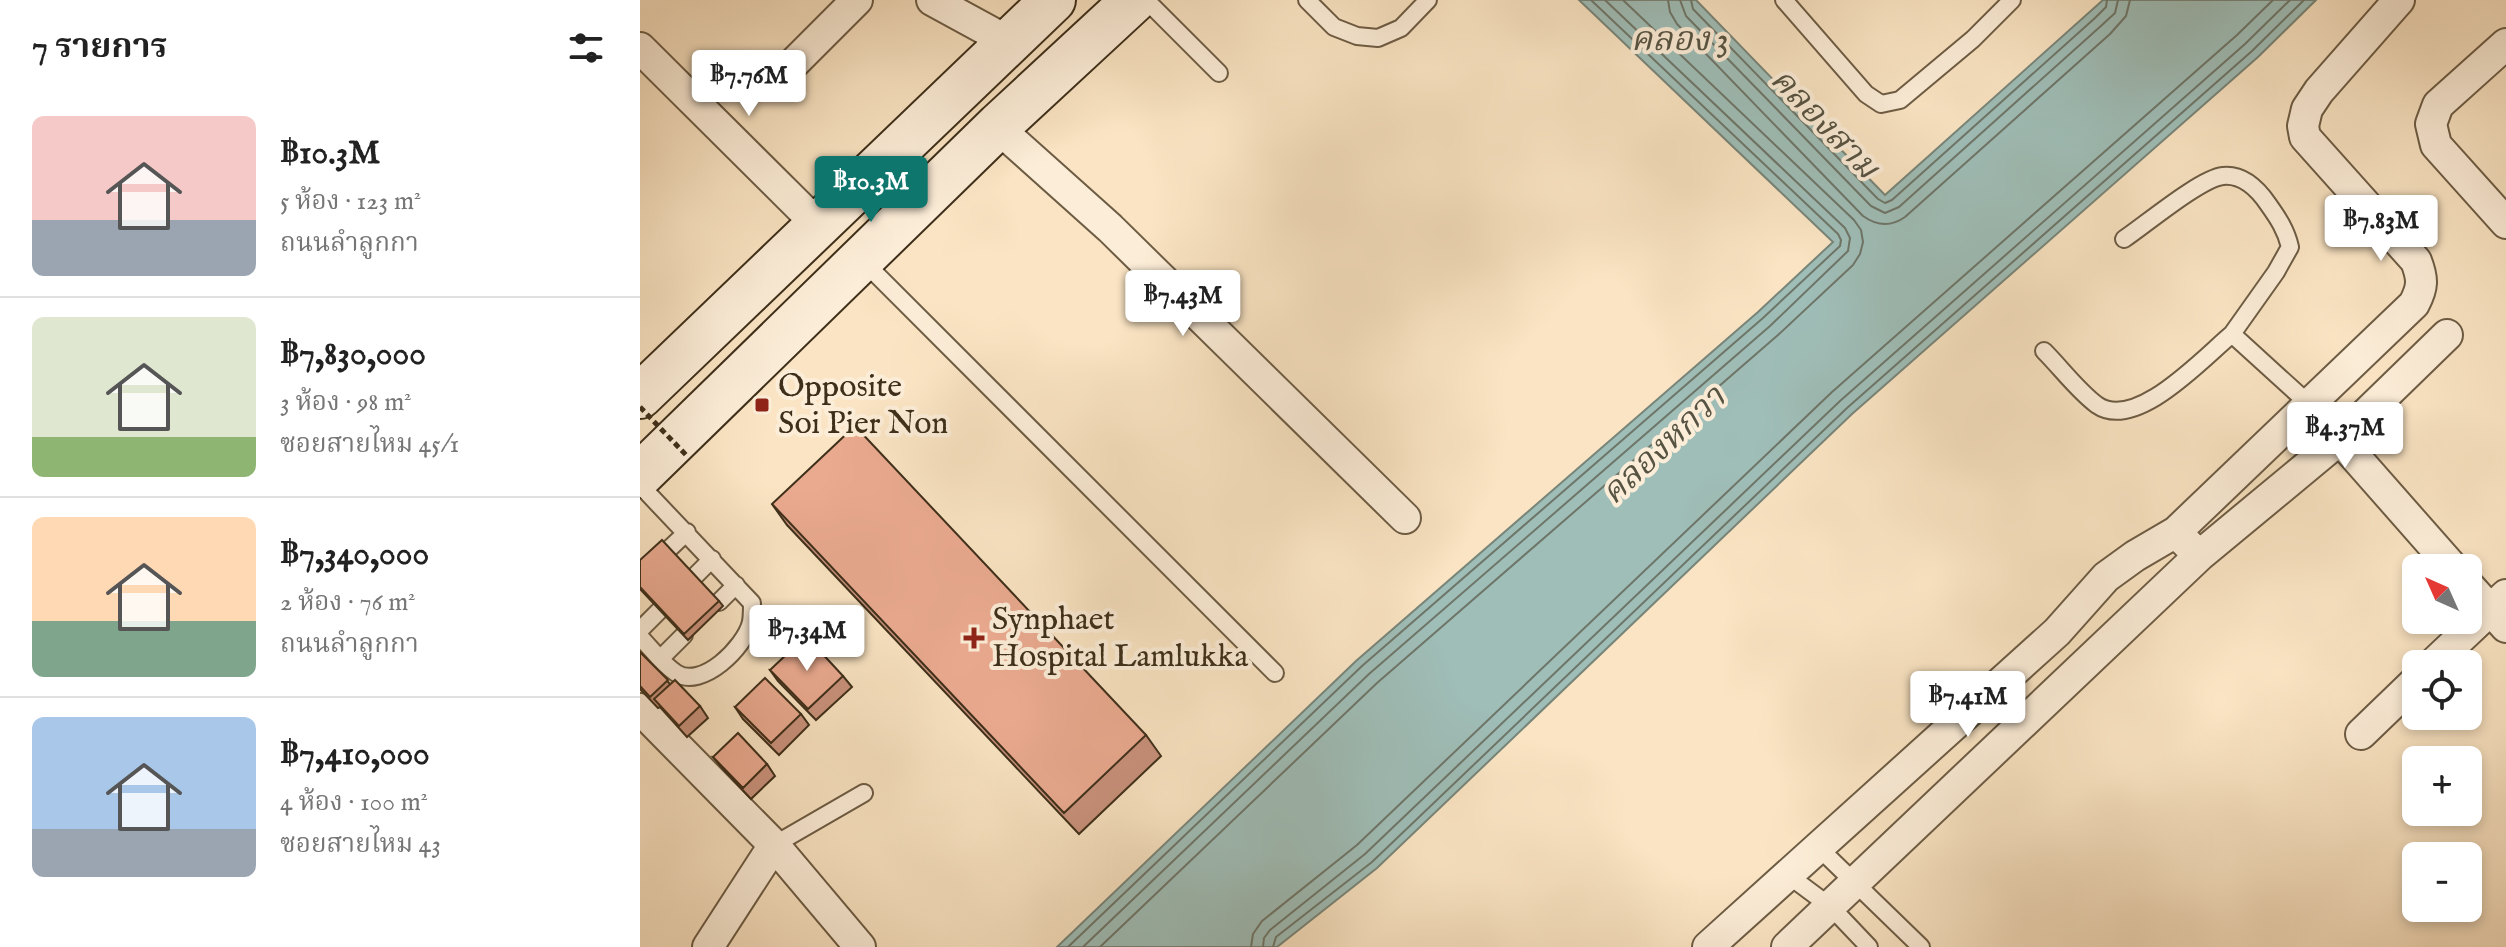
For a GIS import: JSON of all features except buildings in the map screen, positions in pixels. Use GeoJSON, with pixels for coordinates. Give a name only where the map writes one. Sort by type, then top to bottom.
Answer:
{"type":"FeatureCollection","features":[{"type":"Feature","properties":{"kind":"main road"},"geometry":{"type":"LineString","coordinates":[[640,396],[1053,0]]}},
{"type":"Feature","properties":{"kind":"main road"},"geometry":{"type":"LineString","coordinates":[[640,475],[999,125],[1134,0]]}},
{"type":"Feature","properties":{"kind":"street"},"geometry":{"type":"LineString","coordinates":[[790,67],[857,0]]}},
{"type":"Feature","properties":{"kind":"street"},"geometry":{"type":"LineString","coordinates":[[932,0],[1009,42]]}},
{"type":"Feature","properties":{"kind":"street"},"geometry":{"type":"LineString","coordinates":[[1708,947],[2057,632],[2106,577],[2176,532],[2414,304],[2423,278],[2416,261],[2305,137],[2303,126],[2307,109],[2319,91],[2399,0]]}},
{"type":"Feature","properties":{"kind":"street"},"geometry":{"type":"LineString","coordinates":[[2506,44],[2438,105],[2431,124],[2436,145],[2506,223]]}},
{"type":"Feature","properties":{"kind":"street"},"geometry":{"type":"LineString","coordinates":[[640,48],[819,226]]}},
{"type":"Feature","properties":{"kind":"street"},"geometry":{"type":"LineString","coordinates":[[999,125],[1006,135],[1110,228],[1405,518]]}},
{"type":"Feature","properties":{"kind":"street"},"geometry":{"type":"LineString","coordinates":[[1787,947],[2199,556],[2339,440],[2447,335]]}},
{"type":"Feature","properties":{"kind":"street"},"geometry":{"type":"LineString","coordinates":[[2310,405],[2441,554]]}},
{"type":"Feature","properties":{"kind":"street"},"geometry":{"type":"LineString","coordinates":[[2176,532],[2199,556]]}},
{"type":"Feature","properties":{"kind":"street"},"geometry":{"type":"LineString","coordinates":[[2451,650],[2501,610],[2482,596]]}},
{"type":"Feature","properties":{"kind":"street"},"geometry":{"type":"LineString","coordinates":[[2361,734],[2402,694]]}},
{"type":"Feature","properties":{"kind":"street"},"geometry":{"type":"LineString","coordinates":[[640,709],[774,845],[860,947]]}},
{"type":"Feature","properties":{"kind":"street"},"geometry":{"type":"LineString","coordinates":[[708,947],[774,845]]}},
{"type":"Feature","properties":{"kind":"lane"},"geometry":{"type":"LineString","coordinates":[[1146,0],[1219,73]]}},
{"type":"Feature","properties":{"kind":"lane"},"geometry":{"type":"LineString","coordinates":[[1307,0],[1334,27],[1357,36],[1378,38],[1401,28],[1428,0]]}},
{"type":"Feature","properties":{"kind":"lane"},"geometry":{"type":"LineString","coordinates":[[1784,0],[1866,94],[1881,104],[1900,100],[1973,39],[2012,0]]}},
{"type":"Feature","properties":{"kind":"lane"},"geometry":{"type":"LineString","coordinates":[[2044,351],[2098,405],[2116,412],[2148,404],[2232,334],[2290,247],[2287,231],[2262,196],[2246,180],[2223,176],[2205,182],[2124,239]]}},
{"type":"Feature","properties":{"kind":"lane"},"geometry":{"type":"LineString","coordinates":[[862,260],[1275,673]]}},
{"type":"Feature","properties":{"kind":"lane"},"geometry":{"type":"LineString","coordinates":[[2232,334],[2310,405]]}},
{"type":"Feature","properties":{"kind":"lane"},"geometry":{"type":"LineString","coordinates":[[640,485],[752,603],[751,624],[738,648],[711,670],[693,678],[677,674],[640,637]]}},
{"type":"Feature","properties":{"kind":"lane"},"geometry":{"type":"LineString","coordinates":[[669,549],[687,532]]}},
{"type":"Feature","properties":{"kind":"lane"},"geometry":{"type":"LineString","coordinates":[[695,576],[712,559]]}},
{"type":"Feature","properties":{"kind":"lane"},"geometry":{"type":"LineString","coordinates":[[719,602],[736,585]]}},
{"type":"Feature","properties":{"kind":"lane"},"geometry":{"type":"LineString","coordinates":[[640,630],[660,610]]}},
{"type":"Feature","properties":{"kind":"lane"},"geometry":{"type":"LineString","coordinates":[[661,658],[684,635]]}},
{"type":"Feature","properties":{"kind":"lane"},"geometry":{"type":"LineString","coordinates":[[774,845],[807,823],[864,793]]}},
{"type":"Feature","properties":{"kind":"lane"},"geometry":{"type":"LineString","coordinates":[[1818,847],[1919,946]]}},
{"type":"Feature","properties":{"kind":"lane"},"geometry":{"type":"LineString","coordinates":[[1788,875],[1831,907],[1869,947]]}},
{"type":"Feature","properties":{"kind":"path"},"geometry":{"type":"LineString","coordinates":[[640,407],[687,456]]}},
{"type":"Feature","properties":{"kind":"water"},"geometry":{"type":"Polygon","coordinates":[[[1579,0],[1696,0],[1885,195],[2103,0],[2316,0],[2258,57],[1852,414],[1377,868],[1277,947],[1057,947],[1356,661],[1758,312],[1833,242],[1579,0]]]}},
{"type":"Feature","properties":{"kind":"place","name":"Opposite Soi Pier Non"},"geometry":{"type":"Point","coordinates":[762,405]}},
{"type":"Feature","properties":{"kind":"place","name":"Synphaet Hospital Lamlukka"},"geometry":{"type":"Point","coordinates":[974,638]}},
{"type":"Feature","properties":{"kind":"water label","name":"คลอง 3"},"geometry":{"type":"Point","coordinates":[1680,40]}},
{"type":"Feature","properties":{"kind":"water label","name":"คลองสาม"},"geometry":{"type":"Point","coordinates":[1824,124]}},
{"type":"Feature","properties":{"kind":"water label","name":"คลองหกวา"},"geometry":{"type":"Point","coordinates":[1664,446]}}]}
